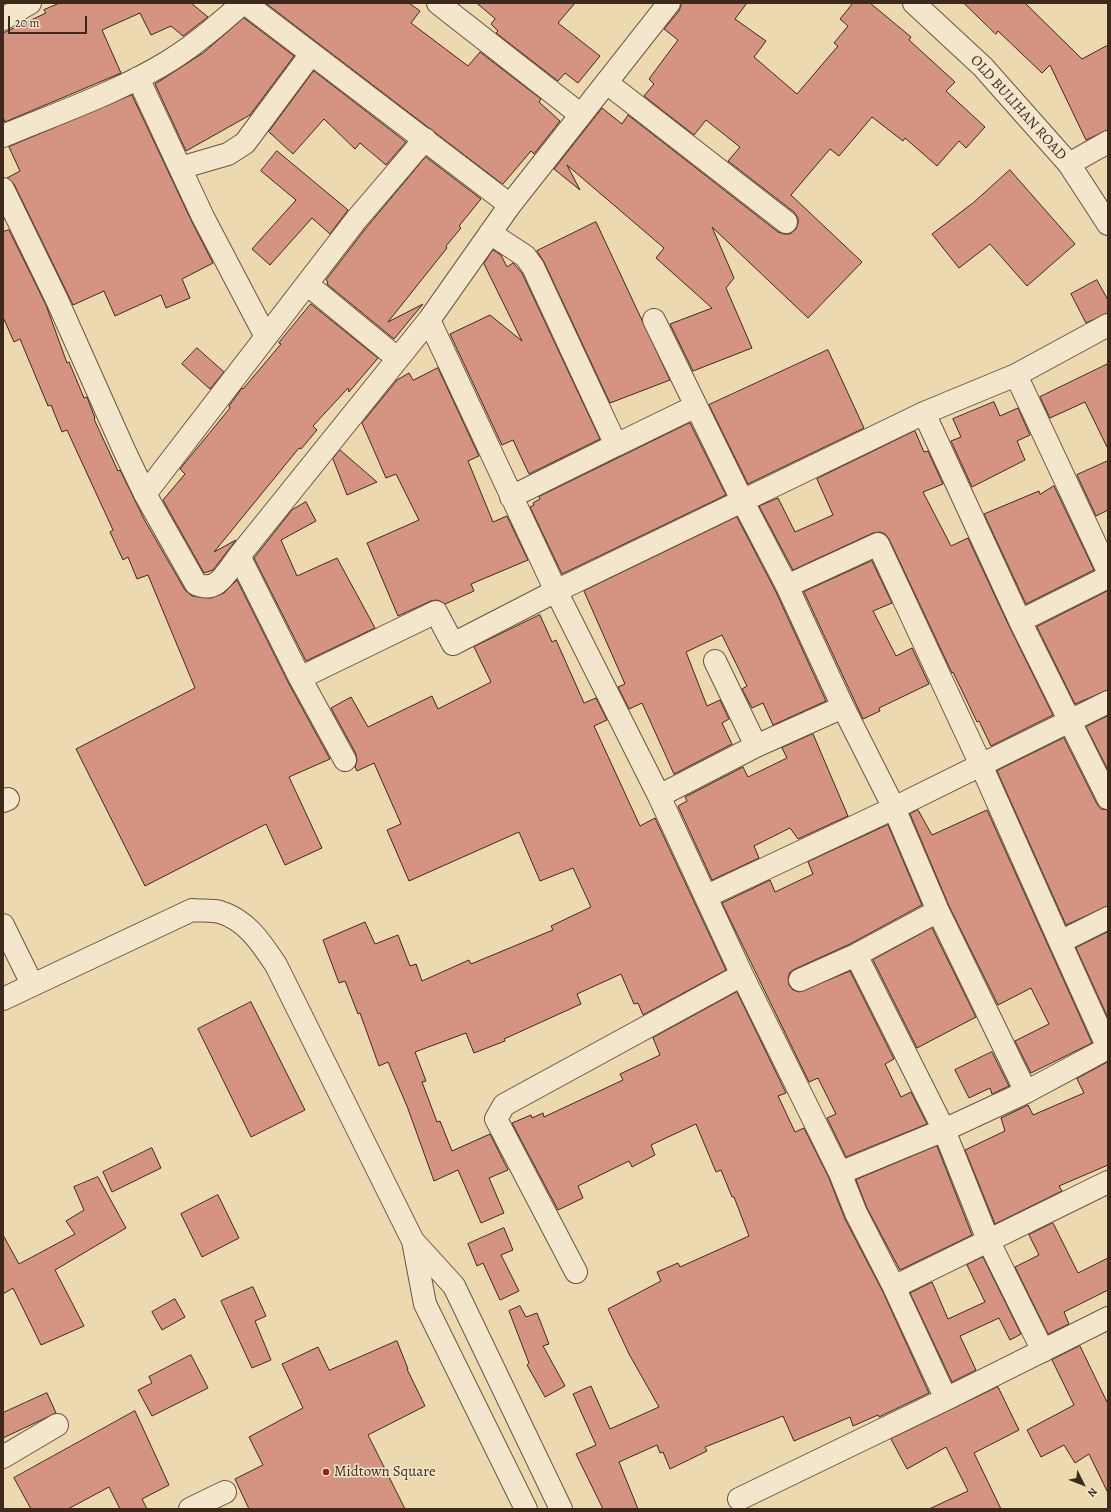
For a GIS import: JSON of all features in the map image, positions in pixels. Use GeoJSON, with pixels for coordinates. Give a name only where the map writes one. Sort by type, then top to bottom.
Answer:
{"type":"FeatureCollection","features":[{"type":"Feature","properties":{"kind":"street"},"geometry":{"type":"LineString","coordinates":[[3,18],[30,3]]}},
{"type":"Feature","properties":{"kind":"street"},"geometry":{"type":"LineString","coordinates":[[3,136],[138,78],[169,61],[203,38],[244,3],[510,205]]}},
{"type":"Feature","properties":{"kind":"street"},"geometry":{"type":"LineString","coordinates":[[438,3],[581,115]]}},
{"type":"Feature","properties":{"kind":"street"},"geometry":{"type":"LineString","coordinates":[[3,189],[57,300],[145,494],[196,584],[204,588],[213,586],[220,582],[239,556],[428,320],[510,205],[669,3]]}},
{"type":"Feature","properties":{"kind":"street","name":"OLD BULIHAN ROAD"},"geometry":{"type":"LineString","coordinates":[[914,3],[983,67],[1068,164],[1108,224]]}},
{"type":"Feature","properties":{"kind":"street"},"geometry":{"type":"LineString","coordinates":[[180,168],[228,154],[245,143],[312,54]]}},
{"type":"Feature","properties":{"kind":"street"},"geometry":{"type":"LineString","coordinates":[[138,78],[203,217],[266,337]]}},
{"type":"Feature","properties":{"kind":"street"},"geometry":{"type":"LineString","coordinates":[[607,83],[786,222]]}},
{"type":"Feature","properties":{"kind":"street"},"geometry":{"type":"LineString","coordinates":[[145,494],[356,220],[425,139]]}},
{"type":"Feature","properties":{"kind":"street"},"geometry":{"type":"LineString","coordinates":[[1068,164],[1108,142]]}},
{"type":"Feature","properties":{"kind":"street"},"geometry":{"type":"LineString","coordinates":[[490,233],[525,256],[533,268],[616,445]]}},
{"type":"Feature","properties":{"kind":"street"},"geometry":{"type":"LineString","coordinates":[[307,284],[397,358]]}},
{"type":"Feature","properties":{"kind":"street"},"geometry":{"type":"LineString","coordinates":[[428,320],[556,591],[659,796],[707,896],[742,975],[840,1173],[856,1213],[894,1287],[946,1399]]}},
{"type":"Feature","properties":{"kind":"street"},"geometry":{"type":"LineString","coordinates":[[654,320],[742,500],[787,586],[843,707],[894,808],[938,911],[1026,1092]]}},
{"type":"Feature","properties":{"kind":"street"},"geometry":{"type":"LineString","coordinates":[[300,678],[436,612],[453,644],[556,591],[924,413],[1016,375],[1108,325]]}},
{"type":"Feature","properties":{"kind":"street"},"geometry":{"type":"LineString","coordinates":[[1016,375],[1108,571]]}},
{"type":"Feature","properties":{"kind":"street"},"geometry":{"type":"LineString","coordinates":[[511,497],[696,406]]}},
{"type":"Feature","properties":{"kind":"street"},"geometry":{"type":"LineString","coordinates":[[924,413],[1020,621],[1108,798]]}},
{"type":"Feature","properties":{"kind":"street"},"geometry":{"type":"LineString","coordinates":[[787,586],[878,544],[981,765],[1108,1048],[1026,1092],[944,1130],[840,1173]]}},
{"type":"Feature","properties":{"kind":"street"},"geometry":{"type":"LineString","coordinates":[[239,556],[300,678],[345,760]]}},
{"type":"Feature","properties":{"kind":"street"},"geometry":{"type":"LineString","coordinates":[[1020,621],[1108,577]]}},
{"type":"Feature","properties":{"kind":"street"},"geometry":{"type":"LineString","coordinates":[[715,661],[756,746]]}},
{"type":"Feature","properties":{"kind":"street"},"geometry":{"type":"LineString","coordinates":[[707,896],[894,808],[1108,702]]}},
{"type":"Feature","properties":{"kind":"street"},"geometry":{"type":"LineString","coordinates":[[659,796],[756,746],[843,707]]}},
{"type":"Feature","properties":{"kind":"street"},"geometry":{"type":"LineString","coordinates":[[3,999],[32,984],[192,910],[220,912],[242,923],[258,938],[276,965],[413,1241],[425,1304],[526,1509]]}},
{"type":"Feature","properties":{"kind":"street"},"geometry":{"type":"LineString","coordinates":[[800,980],[856,955],[938,911]]}},
{"type":"Feature","properties":{"kind":"street"},"geometry":{"type":"LineString","coordinates":[[1060,942],[1108,918]]}},
{"type":"Feature","properties":{"kind":"street"},"geometry":{"type":"LineString","coordinates":[[3,925],[32,984]]}},
{"type":"Feature","properties":{"kind":"street"},"geometry":{"type":"LineString","coordinates":[[856,955],[944,1130],[988,1240],[1043,1351]]}},
{"type":"Feature","properties":{"kind":"street"},"geometry":{"type":"LineString","coordinates":[[576,1272],[496,1119],[499,1111],[509,1102],[742,975]]}},
{"type":"Feature","properties":{"kind":"street"},"geometry":{"type":"LineString","coordinates":[[894,1287],[1108,1182]]}},
{"type":"Feature","properties":{"kind":"street"},"geometry":{"type":"LineString","coordinates":[[413,1241],[454,1286],[561,1509]]}},
{"type":"Feature","properties":{"kind":"street"},"geometry":{"type":"LineString","coordinates":[[739,1499],[946,1399],[1108,1318]]}},
{"type":"Feature","properties":{"kind":"street"},"geometry":{"type":"LineString","coordinates":[[3,1457],[57,1425]]}},
{"type":"Feature","properties":{"kind":"street"},"geometry":{"type":"LineString","coordinates":[[190,1509],[225,1492]]}},
{"type":"Feature","properties":{"kind":"building"},"geometry":{"type":"Polygon","coordinates":[[[60,3],[191,3],[208,17],[183,36],[171,26],[151,35],[140,13],[102,30],[121,73],[5,122],[3,117],[3,33],[46,13],[44,10],[60,3]]]}},
{"type":"Feature","properties":{"kind":"building"},"geometry":{"type":"Polygon","coordinates":[[[266,3],[409,3],[420,11],[411,23],[468,66],[480,52],[541,99],[539,102],[560,121],[534,154],[531,151],[503,184],[266,3]]]}},
{"type":"Feature","properties":{"kind":"building"},"geometry":{"type":"Polygon","coordinates":[[[477,3],[575,3],[558,23],[600,56],[578,83],[565,73],[558,81],[496,33],[498,31],[491,24],[495,19],[477,3]]]}},
{"type":"Feature","properties":{"kind":"building"},"geometry":{"type":"Polygon","coordinates":[[[682,3],[747,3],[735,19],[766,41],[754,57],[797,94],[838,46],[834,43],[848,26],[840,19],[853,3],[870,3],[911,37],[909,40],[955,82],[946,91],[985,127],[966,148],[959,141],[937,166],[905,138],[903,141],[872,117],[839,156],[830,149],[791,195],[862,262],[808,318],[712,227],[734,278],[726,288],[752,348],[693,371],[670,324],[712,308],[656,258],[664,248],[567,165],[580,190],[554,169],[602,108],[622,124],[628,115],[778,232],[790,234],[796,229],[798,218],[794,212],[728,161],[740,147],[706,120],[694,135],[644,96],[654,84],[649,79],[678,40],[664,29],[679,11],[682,3]]]}},
{"type":"Feature","properties":{"kind":"building"},"geometry":{"type":"Polygon","coordinates":[[[964,3],[1025,3],[1082,59],[1108,45],[1108,130],[1086,140],[1050,65],[1042,73],[998,31],[996,34],[964,3]]]}},
{"type":"Feature","properties":{"kind":"building"},"geometry":{"type":"Polygon","coordinates":[[[244,18],[294,56],[250,115],[186,151],[155,84],[203,53],[244,18]]]}},
{"type":"Feature","properties":{"kind":"building"},"geometry":{"type":"Polygon","coordinates":[[[314,71],[406,142],[386,165],[360,143],[355,149],[324,119],[293,154],[269,132],[314,71]]]}},
{"type":"Feature","properties":{"kind":"building"},"geometry":{"type":"Polygon","coordinates":[[[132,95],[213,263],[182,279],[190,298],[166,308],[161,295],[115,316],[104,291],[73,305],[14,184],[7,178],[20,171],[9,147],[132,95]]]}},
{"type":"Feature","properties":{"kind":"building"},"geometry":{"type":"Polygon","coordinates":[[[277,151],[348,210],[330,234],[312,218],[270,265],[252,249],[296,200],[261,171],[277,151]]]}},
{"type":"Feature","properties":{"kind":"building"},"geometry":{"type":"Polygon","coordinates":[[[426,157],[481,199],[459,226],[461,228],[446,246],[447,248],[388,322],[423,304],[394,339],[327,284],[328,282],[326,280],[366,228],[426,157]]]}},
{"type":"Feature","properties":{"kind":"building"},"geometry":{"type":"Polygon","coordinates":[[[1010,170],[1075,244],[1027,286],[990,244],[959,268],[932,234],[973,203],[1010,170]]]}},
{"type":"Feature","properties":{"kind":"building"},"geometry":{"type":"Polygon","coordinates":[[[596,222],[670,380],[610,403],[544,262],[537,251],[596,222]]]}},
{"type":"Feature","properties":{"kind":"building"},"geometry":{"type":"Polygon","coordinates":[[[9,230],[46,305],[67,363],[69,362],[84,398],[87,397],[95,418],[94,419],[118,471],[120,470],[145,521],[185,590],[192,596],[211,598],[224,593],[237,580],[289,684],[330,759],[289,777],[322,848],[285,865],[266,824],[145,886],[76,749],[195,688],[148,575],[137,579],[128,557],[123,560],[110,532],[113,530],[67,430],[62,432],[51,405],[48,406],[20,339],[14,342],[3,317],[3,232],[9,230]]]}},
{"type":"Feature","properties":{"kind":"building"},"geometry":{"type":"Polygon","coordinates":[[[493,250],[501,255],[507,267],[513,263],[522,273],[600,439],[529,474],[513,440],[502,445],[450,334],[490,315],[522,341],[484,264],[493,250]]]}},
{"type":"Feature","properties":{"kind":"building"},"geometry":{"type":"Polygon","coordinates":[[[1097,280],[1108,300],[1108,313],[1086,323],[1071,294],[1097,280]]]}},
{"type":"Feature","properties":{"kind":"building"},"geometry":{"type":"Polygon","coordinates":[[[311,304],[378,358],[349,392],[348,388],[313,426],[317,430],[301,449],[299,448],[214,552],[236,540],[213,570],[204,573],[163,500],[185,474],[180,469],[230,408],[229,406],[242,388],[243,389],[281,344],[279,343],[311,304]]]}},
{"type":"Feature","properties":{"kind":"building"},"geometry":{"type":"Polygon","coordinates":[[[197,348],[224,372],[210,389],[182,364],[197,348]]]}},
{"type":"Feature","properties":{"kind":"building"},"geometry":{"type":"Polygon","coordinates":[[[828,350],[864,428],[748,484],[709,405],[828,350]]]}},
{"type":"Feature","properties":{"kind":"building"},"geometry":{"type":"Polygon","coordinates":[[[1108,364],[1108,449],[1085,402],[1050,418],[1040,397],[1108,364]]]}},
{"type":"Feature","properties":{"kind":"building"},"geometry":{"type":"Polygon","coordinates":[[[438,368],[479,456],[468,461],[493,522],[507,516],[528,560],[471,584],[474,591],[445,604],[437,600],[431,601],[398,616],[367,543],[419,520],[396,474],[386,478],[362,423],[397,380],[409,373],[413,380],[438,368]]]}},
{"type":"Feature","properties":{"kind":"building"},"geometry":{"type":"Polygon","coordinates":[[[994,402],[1000,416],[1018,408],[1030,435],[1017,441],[1025,460],[972,487],[951,441],[961,437],[953,419],[994,402]]]}},
{"type":"Feature","properties":{"kind":"building"},"geometry":{"type":"Polygon","coordinates":[[[690,423],[726,495],[562,574],[530,507],[534,505],[533,503],[540,499],[539,497],[690,423]]]}},
{"type":"Feature","properties":{"kind":"building"},"geometry":{"type":"Polygon","coordinates":[[[915,431],[924,452],[928,451],[943,484],[923,492],[951,546],[968,538],[1053,715],[991,746],[979,721],[977,722],[953,672],[952,673],[889,539],[885,534],[880,532],[873,533],[793,570],[759,506],[778,498],[795,532],[833,515],[817,479],[915,431]]]}},
{"type":"Feature","properties":{"kind":"building"},"geometry":{"type":"Polygon","coordinates":[[[340,450],[377,482],[347,495],[333,459],[340,450]]]}},
{"type":"Feature","properties":{"kind":"building"},"geometry":{"type":"Polygon","coordinates":[[[1108,461],[1108,510],[1096,516],[1077,475],[1108,461]]]}},
{"type":"Feature","properties":{"kind":"building"},"geometry":{"type":"Polygon","coordinates":[[[1054,486],[1094,570],[1026,604],[984,514],[1039,491],[1040,494],[1054,486]]]}},
{"type":"Feature","properties":{"kind":"building"},"geometry":{"type":"Polygon","coordinates":[[[306,502],[316,521],[281,540],[297,576],[337,558],[375,628],[306,661],[254,558],[292,510],[306,502]]]}},
{"type":"Feature","properties":{"kind":"building"},"geometry":{"type":"Polygon","coordinates":[[[737,517],[776,592],[826,701],[773,725],[763,703],[752,708],[742,689],[747,686],[722,635],[686,652],[707,706],[720,700],[729,719],[722,723],[732,744],[674,774],[642,703],[629,709],[618,687],[625,684],[584,591],[737,517]]]}},
{"type":"Feature","properties":{"kind":"building"},"geometry":{"type":"Polygon","coordinates":[[[872,561],[892,603],[873,611],[896,656],[912,648],[929,684],[879,708],[880,711],[863,719],[804,592],[872,561]]]}},
{"type":"Feature","properties":{"kind":"building"},"geometry":{"type":"Polygon","coordinates":[[[1108,591],[1108,690],[1075,704],[1037,627],[1108,591]]]}},
{"type":"Feature","properties":{"kind":"building"},"geometry":{"type":"Polygon","coordinates":[[[540,615],[552,642],[556,640],[584,703],[596,698],[607,720],[594,726],[640,826],[655,818],[726,970],[643,1015],[638,1003],[634,1004],[621,974],[577,994],[581,1004],[504,1039],[505,1041],[474,1053],[466,1033],[415,1052],[426,1081],[422,1082],[437,1122],[440,1121],[452,1151],[490,1134],[508,1170],[489,1178],[504,1213],[481,1223],[458,1170],[434,1181],[407,1106],[388,1062],[379,1066],[360,1013],[358,1014],[345,981],[339,983],[323,940],[365,922],[375,944],[398,935],[410,966],[416,964],[422,981],[469,960],[471,964],[553,930],[551,926],[591,907],[573,868],[540,881],[519,832],[409,881],[387,830],[401,824],[374,763],[357,771],[355,767],[357,761],[356,754],[331,708],[351,697],[368,727],[432,696],[438,709],[491,682],[474,647],[540,615]]]}},
{"type":"Feature","properties":{"kind":"building"},"geometry":{"type":"Polygon","coordinates":[[[1108,716],[1108,770],[1086,727],[1108,716]]]}},
{"type":"Feature","properties":{"kind":"building"},"geometry":{"type":"Polygon","coordinates":[[[813,734],[848,816],[798,839],[790,828],[754,846],[759,858],[712,880],[678,806],[687,801],[685,797],[743,767],[748,777],[787,758],[782,748],[813,734]]]}},
{"type":"Feature","properties":{"kind":"building"},"geometry":{"type":"Polygon","coordinates":[[[1064,738],[1097,804],[1101,809],[1108,810],[1108,906],[1066,925],[997,771],[1064,738]]]}},
{"type":"Feature","properties":{"kind":"building"},"geometry":{"type":"Polygon","coordinates":[[[918,810],[932,835],[987,810],[1092,1043],[1031,1073],[1015,1041],[1049,1024],[1031,988],[998,1005],[949,906],[910,814],[918,810]]]}},
{"type":"Feature","properties":{"kind":"building"},"geometry":{"type":"Polygon","coordinates":[[[888,825],[922,905],[850,944],[795,969],[790,972],[788,978],[789,985],[793,990],[799,992],[850,971],[894,1059],[885,1064],[901,1097],[911,1092],[927,1124],[846,1157],[827,1118],[836,1114],[818,1078],[809,1082],[722,903],[770,880],[775,892],[813,874],[808,862],[888,825]]]}},
{"type":"Feature","properties":{"kind":"building"},"geometry":{"type":"Polygon","coordinates":[[[932,928],[976,1017],[917,1048],[873,960],[932,928]]]}},
{"type":"Feature","properties":{"kind":"building"},"geometry":{"type":"Polygon","coordinates":[[[1108,932],[1108,1018],[1076,948],[1108,932]]]}},
{"type":"Feature","properties":{"kind":"building"},"geometry":{"type":"Polygon","coordinates":[[[737,992],[786,1093],[778,1096],[795,1132],[804,1128],[829,1178],[845,1219],[883,1292],[929,1393],[879,1417],[878,1415],[853,1426],[850,1417],[794,1441],[783,1416],[705,1447],[707,1451],[670,1469],[663,1452],[660,1453],[657,1445],[619,1462],[638,1509],[603,1509],[576,1454],[596,1445],[573,1394],[591,1386],[610,1429],[659,1407],[629,1354],[608,1309],[661,1281],[657,1272],[678,1263],[680,1267],[749,1236],[734,1197],[732,1197],[721,1170],[716,1172],[696,1124],[651,1145],[655,1155],[632,1167],[629,1161],[578,1186],[583,1198],[558,1210],[512,1123],[531,1115],[532,1118],[543,1113],[544,1117],[623,1080],[620,1074],[660,1055],[653,1038],[737,992]]]}},
{"type":"Feature","properties":{"kind":"building"},"geometry":{"type":"Polygon","coordinates":[[[251,1002],[305,1110],[251,1137],[198,1029],[251,1002]]]}},
{"type":"Feature","properties":{"kind":"building"},"geometry":{"type":"Polygon","coordinates":[[[992,1052],[1009,1086],[992,1094],[990,1088],[969,1098],[955,1070],[992,1052]]]}},
{"type":"Feature","properties":{"kind":"building"},"geometry":{"type":"Polygon","coordinates":[[[1108,1062],[1108,1165],[1059,1186],[1062,1191],[995,1224],[965,1150],[1005,1131],[1001,1118],[1028,1105],[1033,1115],[1084,1093],[1077,1079],[1108,1062]]]}},
{"type":"Feature","properties":{"kind":"building"},"geometry":{"type":"Polygon","coordinates":[[[937,1146],[972,1235],[900,1270],[867,1208],[856,1180],[937,1146]]]}},
{"type":"Feature","properties":{"kind":"building"},"geometry":{"type":"Polygon","coordinates":[[[152,1148],[161,1168],[112,1192],[103,1172],[152,1148]]]}},
{"type":"Feature","properties":{"kind":"building"},"geometry":{"type":"Polygon","coordinates":[[[98,1177],[126,1228],[55,1270],[84,1326],[41,1345],[13,1288],[3,1294],[3,1235],[19,1264],[75,1234],[66,1221],[84,1210],[74,1187],[98,1177]]]}},
{"type":"Feature","properties":{"kind":"building"},"geometry":{"type":"Polygon","coordinates":[[[218,1195],[239,1238],[202,1257],[181,1214],[218,1195]]]}},
{"type":"Feature","properties":{"kind":"building"},"geometry":{"type":"Polygon","coordinates":[[[1053,1223],[1078,1273],[1108,1258],[1108,1290],[1064,1312],[1069,1324],[1048,1334],[1015,1267],[1039,1255],[1029,1235],[1053,1223]]]}},
{"type":"Feature","properties":{"kind":"building"},"geometry":{"type":"Polygon","coordinates":[[[504,1228],[513,1250],[501,1255],[519,1291],[500,1300],[483,1263],[477,1266],[468,1244],[504,1228]]]}},
{"type":"Feature","properties":{"kind":"building"},"geometry":{"type":"Polygon","coordinates":[[[983,1257],[1021,1334],[1010,1340],[999,1318],[960,1336],[976,1370],[952,1382],[910,1293],[932,1282],[948,1319],[985,1302],[967,1265],[983,1257]]]}},
{"type":"Feature","properties":{"kind":"building"},"geometry":{"type":"Polygon","coordinates":[[[253,1287],[266,1316],[255,1321],[271,1360],[252,1368],[221,1301],[253,1287]]]}},
{"type":"Feature","properties":{"kind":"building"},"geometry":{"type":"Polygon","coordinates":[[[175,1299],[185,1317],[162,1330],[152,1312],[175,1299]]]}},
{"type":"Feature","properties":{"kind":"building"},"geometry":{"type":"Polygon","coordinates":[[[520,1306],[526,1317],[537,1313],[549,1344],[543,1346],[565,1386],[545,1397],[527,1365],[529,1363],[509,1311],[520,1306]]]}},
{"type":"Feature","properties":{"kind":"building","name":"Midtown Square"},"geometry":{"type":"Polygon","coordinates":[[[397,1341],[407,1369],[425,1406],[368,1435],[405,1509],[249,1509],[235,1479],[263,1465],[249,1437],[303,1408],[282,1364],[318,1347],[329,1370],[397,1341]]]}},
{"type":"Feature","properties":{"kind":"building"},"geometry":{"type":"Polygon","coordinates":[[[1080,1346],[1108,1404],[1108,1493],[1089,1454],[1075,1463],[1064,1445],[1041,1457],[1027,1430],[1074,1405],[1052,1360],[1080,1346]]]}},
{"type":"Feature","properties":{"kind":"building"},"geometry":{"type":"Polygon","coordinates":[[[191,1355],[208,1388],[152,1416],[138,1390],[152,1383],[149,1377],[191,1355]]]}},
{"type":"Feature","properties":{"kind":"building"},"geometry":{"type":"Polygon","coordinates":[[[998,1387],[1019,1430],[974,1453],[1001,1509],[929,1509],[968,1491],[946,1447],[907,1469],[891,1439],[998,1387]]]}},
{"type":"Feature","properties":{"kind":"building"},"geometry":{"type":"Polygon","coordinates":[[[47,1393],[56,1413],[3,1438],[3,1413],[47,1393]]]}},
{"type":"Feature","properties":{"kind":"building"},"geometry":{"type":"Polygon","coordinates":[[[135,1411],[169,1485],[142,1499],[147,1509],[120,1509],[109,1487],[68,1509],[31,1509],[14,1478],[135,1411]]]}},
{"type":"Feature","properties":{"kind":"place","name":"Midtown Square"},"geometry":{"type":"Point","coordinates":[326,1472]}}]}
